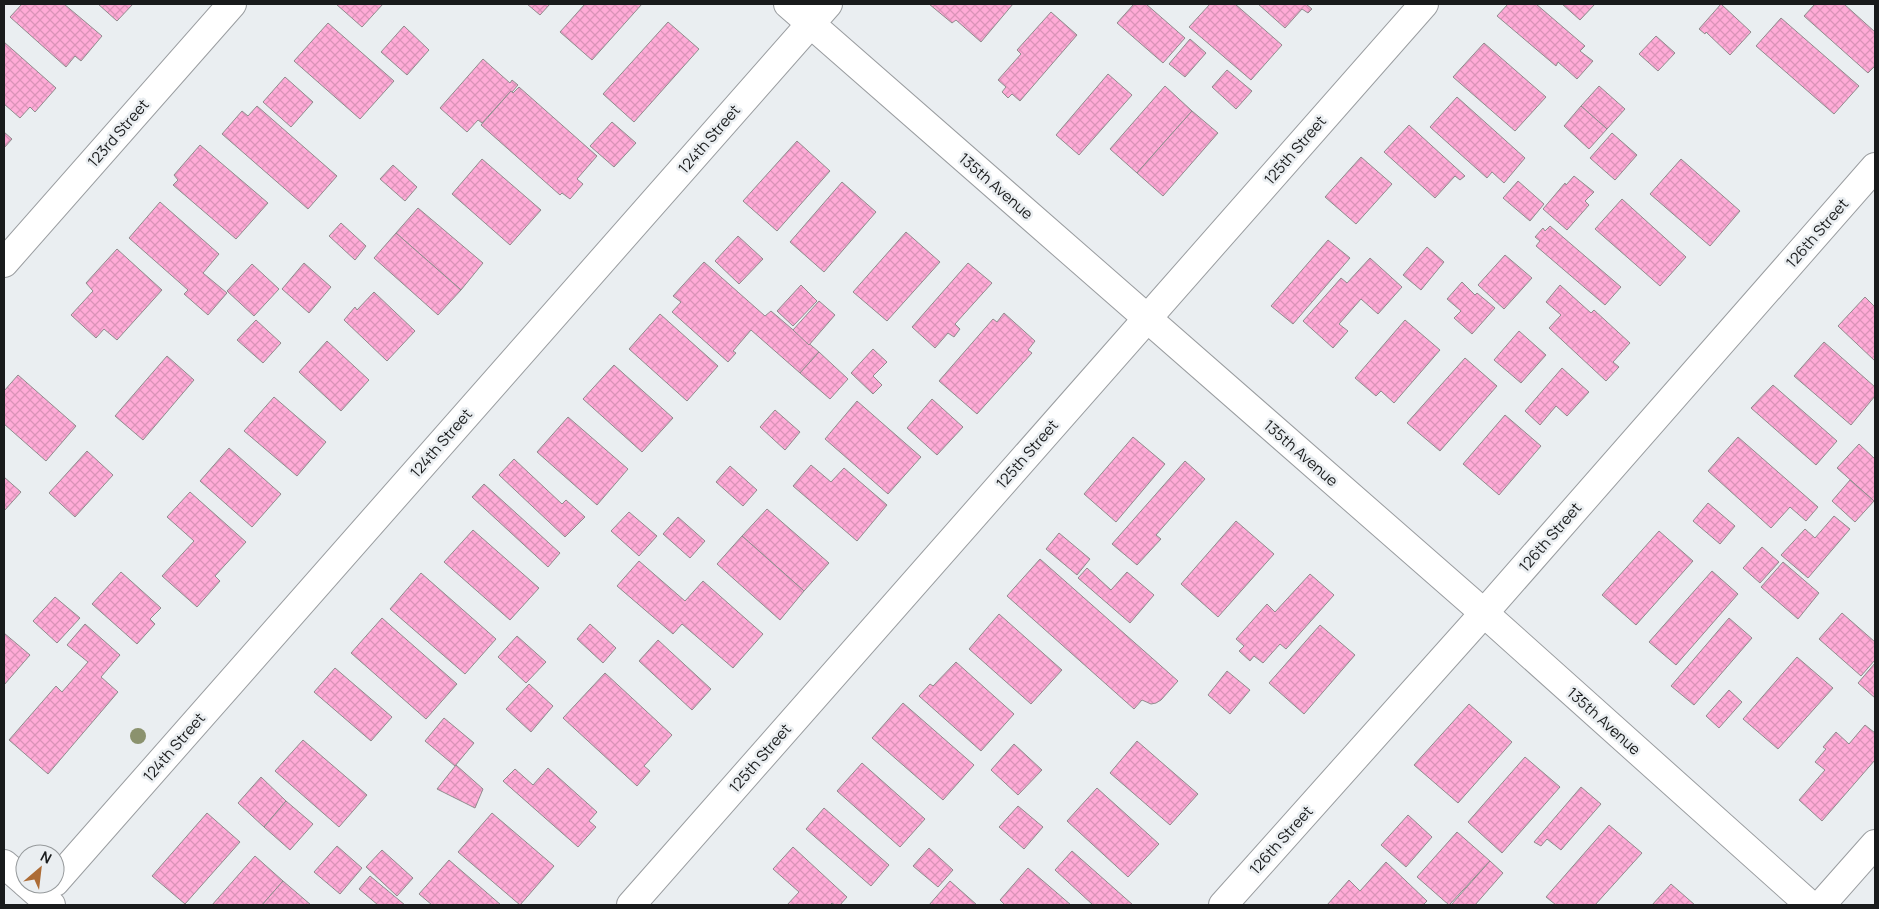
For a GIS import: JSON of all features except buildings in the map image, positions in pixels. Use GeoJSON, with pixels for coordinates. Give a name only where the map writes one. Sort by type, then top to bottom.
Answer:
{"type":"FeatureCollection","features":[{"type":"Feature","properties":{"kind":"street","name":"123rd Street"},"geometry":{"type":"LineString","coordinates":[[4,263],[232,4]]}},
{"type":"Feature","properties":{"kind":"street","name":"135th Avenue"},"geometry":{"type":"LineString","coordinates":[[788,4],[1484,613],[1810,905]]}},
{"type":"Feature","properties":{"kind":"street","name":"124th Street"},"geometry":{"type":"LineString","coordinates":[[65,864],[828,4]]}},
{"type":"Feature","properties":{"kind":"street","name":"125th Street"},"geometry":{"type":"LineString","coordinates":[[631,905],[1424,4]]}},
{"type":"Feature","properties":{"kind":"street","name":"126th Street"},"geometry":{"type":"LineString","coordinates":[[1223,905],[1484,613],[1875,167]]}},
{"type":"Feature","properties":{"kind":"street"},"geometry":{"type":"LineString","coordinates":[[1821,905],[1875,844]]}},
{"type":"Feature","properties":{"kind":"street"},"geometry":{"type":"LineString","coordinates":[[4,864],[15,872]]}}]}
